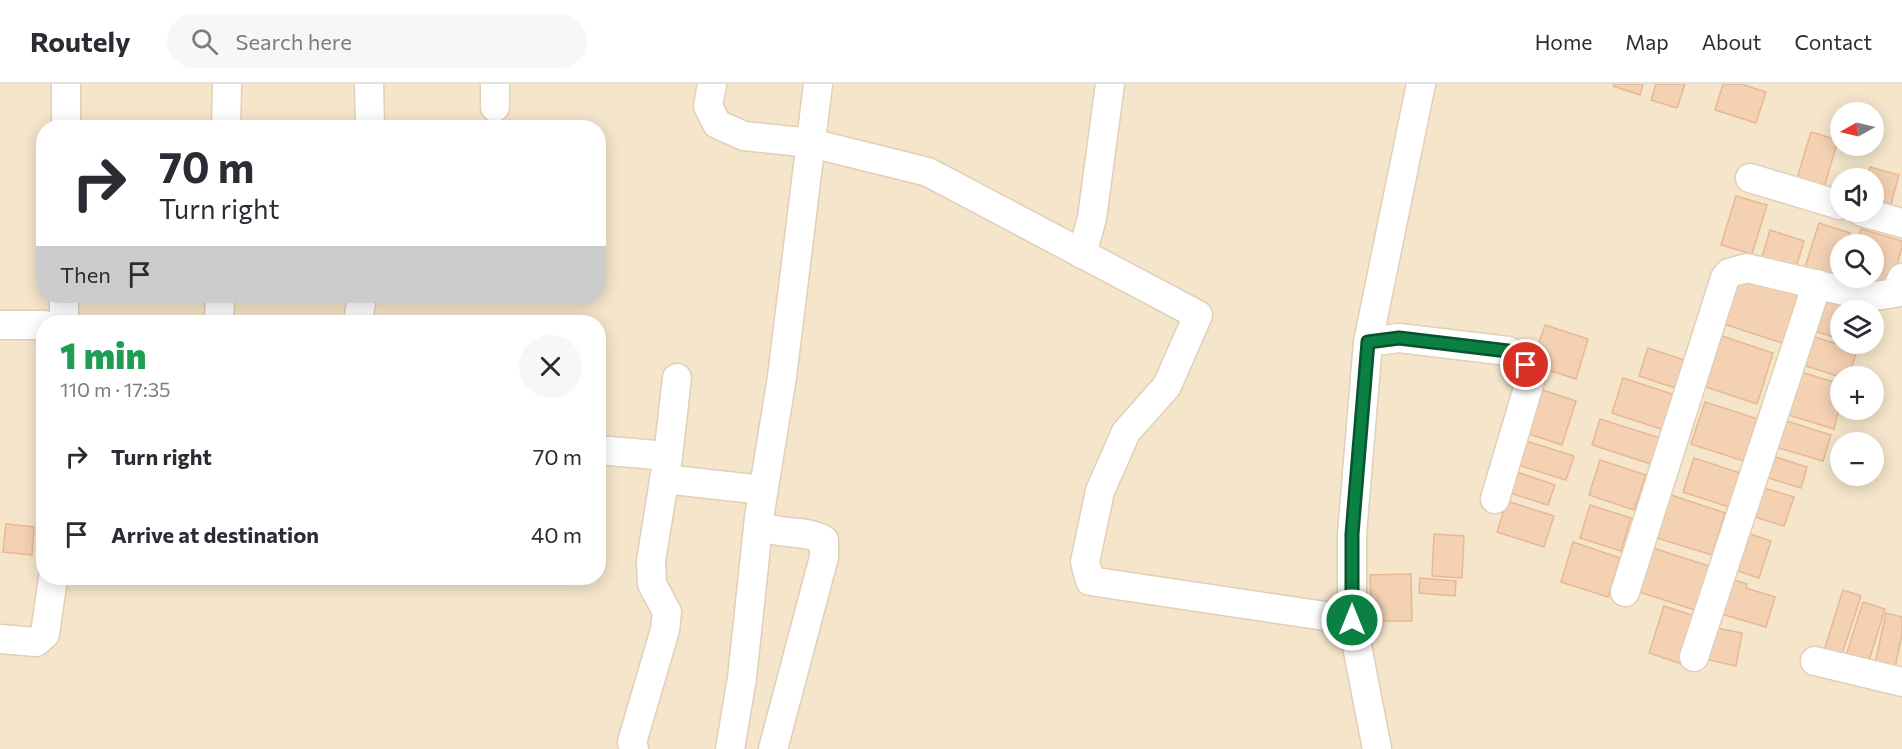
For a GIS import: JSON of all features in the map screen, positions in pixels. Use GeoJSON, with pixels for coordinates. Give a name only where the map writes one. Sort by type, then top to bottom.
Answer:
{"type":"FeatureCollection","features":[{"type":"Feature","properties":{"kind":"street"},"geometry":{"type":"LineString","coordinates":[[66,84],[66,120]]}},
{"type":"Feature","properties":{"kind":"street"},"geometry":{"type":"LineString","coordinates":[[226,120],[227,84]]}},
{"type":"Feature","properties":{"kind":"street"},"geometry":{"type":"LineString","coordinates":[[369,84],[370,120]]}},
{"type":"Feature","properties":{"kind":"street"},"geometry":{"type":"LineString","coordinates":[[712,84],[708,106],[717,124],[744,136],[811,143],[928,172],[1198,315],[1167,386],[1126,432],[1100,491],[1085,562],[1090,581],[1352,620]]}},
{"type":"Feature","properties":{"kind":"street"},"geometry":{"type":"LineString","coordinates":[[730,749],[742,678],[759,518],[782,377],[818,84]]}},
{"type":"Feature","properties":{"kind":"street"},"geometry":{"type":"LineString","coordinates":[[1082,254],[1092,218],[1110,84]]}},
{"type":"Feature","properties":{"kind":"street"},"geometry":{"type":"LineString","coordinates":[[1377,749],[1352,620],[1352,534],[1368,342],[1421,84]]}},
{"type":"Feature","properties":{"kind":"street"},"geometry":{"type":"LineString","coordinates":[[1750,178],[1830,202]]}},
{"type":"Feature","properties":{"kind":"street"},"geometry":{"type":"LineString","coordinates":[[1884,218],[1902,223]]}},
{"type":"Feature","properties":{"kind":"street"},"geometry":{"type":"LineString","coordinates":[[1625,592],[1725,278],[1729,273],[1747,268],[1869,297],[1895,293],[1902,278]]}},
{"type":"Feature","properties":{"kind":"street"},"geometry":{"type":"LineString","coordinates":[[1694,657],[1817,285]]}},
{"type":"Feature","properties":{"kind":"street"},"geometry":{"type":"LineString","coordinates":[[0,325],[36,325]]}},
{"type":"Feature","properties":{"kind":"street"},"geometry":{"type":"LineString","coordinates":[[1368,342],[1399,338],[1508,351],[1520,356],[1530,375],[1530,381],[1495,499]]}},
{"type":"Feature","properties":{"kind":"street"},"geometry":{"type":"LineString","coordinates":[[634,749],[632,742],[665,630],[667,612],[652,584],[651,561],[677,378]]}},
{"type":"Feature","properties":{"kind":"street"},"geometry":{"type":"LineString","coordinates":[[606,452],[763,490]]}},
{"type":"Feature","properties":{"kind":"street"},"geometry":{"type":"LineString","coordinates":[[759,518],[762,526],[771,531],[815,534],[824,540],[825,547],[773,749]]}},
{"type":"Feature","properties":{"kind":"street"},"geometry":{"type":"LineString","coordinates":[[0,639],[36,642],[45,634],[51,585]]}},
{"type":"Feature","properties":{"kind":"street"},"geometry":{"type":"LineString","coordinates":[[1815,661],[1902,682]]}},
{"type":"Feature","properties":{"kind":"shaded area"},"geometry":{"type":"Polygon","coordinates":[[[0,84],[1902,84],[1902,749],[0,749],[0,84]]]}},
{"type":"Feature","properties":{"kind":"building"},"geometry":{"type":"Polygon","coordinates":[[[1614,84],[1643,84],[1640,95],[1613,86],[1614,84]]]}},
{"type":"Feature","properties":{"kind":"building"},"geometry":{"type":"Polygon","coordinates":[[[1656,84],[1685,84],[1677,108],[1651,100],[1656,84]]]}},
{"type":"Feature","properties":{"kind":"building"},"geometry":{"type":"Polygon","coordinates":[[[1723,84],[1741,84],[1766,92],[1756,123],[1715,110],[1723,84]]]}},
{"type":"Feature","properties":{"kind":"building"},"geometry":{"type":"Polygon","coordinates":[[[1811,132],[1830,138],[1830,156],[1833,156],[1822,194],[1795,185],[1811,132]]]}},
{"type":"Feature","properties":{"kind":"building"},"geometry":{"type":"Polygon","coordinates":[[[1884,171],[1899,175],[1888,215],[1884,214],[1884,171]]]}},
{"type":"Feature","properties":{"kind":"building"},"geometry":{"type":"Polygon","coordinates":[[[1736,196],[1767,205],[1752,254],[1721,245],[1736,196]]]}},
{"type":"Feature","properties":{"kind":"building"},"geometry":{"type":"Polygon","coordinates":[[[1819,223],[1850,233],[1830,234],[1830,282],[1803,274],[1819,223]]]}},
{"type":"Feature","properties":{"kind":"building"},"geometry":{"type":"Polygon","coordinates":[[[1861,229],[1878,234],[1859,234],[1861,229]]]}},
{"type":"Feature","properties":{"kind":"building"},"geometry":{"type":"Polygon","coordinates":[[[1770,230],[1804,241],[1794,274],[1760,264],[1770,230]]]}},
{"type":"Feature","properties":{"kind":"building"},"geometry":{"type":"Polygon","coordinates":[[[1884,236],[1902,241],[1889,290],[1882,288],[1884,288],[1884,236]]]}},
{"type":"Feature","properties":{"kind":"building"},"geometry":{"type":"Polygon","coordinates":[[[1740,274],[1800,294],[1785,344],[1724,324],[1740,274]]]}},
{"type":"Feature","properties":{"kind":"building"},"geometry":{"type":"Polygon","coordinates":[[[1823,291],[1845,300],[1830,300],[1830,336],[1811,330],[1823,291]]]}},
{"type":"Feature","properties":{"kind":"building"},"geometry":{"type":"Polygon","coordinates":[[[1545,325],[1588,339],[1576,379],[1532,365],[1545,325]]]}},
{"type":"Feature","properties":{"kind":"building"},"geometry":{"type":"Polygon","coordinates":[[[1716,334],[1773,353],[1757,404],[1700,385],[1716,334]]]}},
{"type":"Feature","properties":{"kind":"building"},"geometry":{"type":"Polygon","coordinates":[[[1808,335],[1830,342],[1830,354],[1856,354],[1852,366],[1830,366],[1830,374],[1800,364],[1808,335]]]}},
{"type":"Feature","properties":{"kind":"building"},"geometry":{"type":"Polygon","coordinates":[[[1648,348],[1687,361],[1678,389],[1639,376],[1648,348]]]}},
{"type":"Feature","properties":{"kind":"building"},"geometry":{"type":"Polygon","coordinates":[[[1795,370],[1830,381],[1830,420],[1836,420],[1834,429],[1782,413],[1795,370]]]}},
{"type":"Feature","properties":{"kind":"building"},"geometry":{"type":"Polygon","coordinates":[[[1623,378],[1675,395],[1664,430],[1612,413],[1623,378]]]}},
{"type":"Feature","properties":{"kind":"building"},"geometry":{"type":"Polygon","coordinates":[[[1543,390],[1576,401],[1562,445],[1529,434],[1543,390]]]}},
{"type":"Feature","properties":{"kind":"building"},"geometry":{"type":"Polygon","coordinates":[[[1705,402],[1761,420],[1747,462],[1691,444],[1705,402]]]}},
{"type":"Feature","properties":{"kind":"building"},"geometry":{"type":"Polygon","coordinates":[[[1777,418],[1830,435],[1823,461],[1769,445],[1777,418]]]}},
{"type":"Feature","properties":{"kind":"building"},"geometry":{"type":"Polygon","coordinates":[[[1600,419],[1663,439],[1654,465],[1592,445],[1600,419]]]}},
{"type":"Feature","properties":{"kind":"building"},"geometry":{"type":"Polygon","coordinates":[[[1523,440],[1574,456],[1566,480],[1515,464],[1523,440]]]}},
{"type":"Feature","properties":{"kind":"building"},"geometry":{"type":"Polygon","coordinates":[[[1772,456],[1807,467],[1801,488],[1765,477],[1772,456]]]}},
{"type":"Feature","properties":{"kind":"building"},"geometry":{"type":"Polygon","coordinates":[[[1694,458],[1740,473],[1729,507],[1683,492],[1694,458]]]}},
{"type":"Feature","properties":{"kind":"building"},"geometry":{"type":"Polygon","coordinates":[[[1600,460],[1646,475],[1634,510],[1589,495],[1600,460]]]}},
{"type":"Feature","properties":{"kind":"building"},"geometry":{"type":"Polygon","coordinates":[[[1514,471],[1555,485],[1548,505],[1507,492],[1514,471]]]}},
{"type":"Feature","properties":{"kind":"building"},"geometry":{"type":"Polygon","coordinates":[[[1757,486],[1794,497],[1784,526],[1748,515],[1757,486]]]}},
{"type":"Feature","properties":{"kind":"building"},"geometry":{"type":"Polygon","coordinates":[[[1671,495],[1725,513],[1712,555],[1657,538],[1671,495]]]}},
{"type":"Feature","properties":{"kind":"building"},"geometry":{"type":"Polygon","coordinates":[[[1507,501],[1554,516],[1544,547],[1497,532],[1507,501]]]}},
{"type":"Feature","properties":{"kind":"building"},"geometry":{"type":"Polygon","coordinates":[[[1590,505],[1631,518],[1621,551],[1580,538],[1590,505]]]}},
{"type":"Feature","properties":{"kind":"building"},"geometry":{"type":"Polygon","coordinates":[[[6,524],[34,527],[32,555],[3,552],[6,524]]]}},
{"type":"Feature","properties":{"kind":"building"},"geometry":{"type":"Polygon","coordinates":[[[1434,534],[1464,536],[1462,578],[1432,576],[1434,534]]]}},
{"type":"Feature","properties":{"kind":"building"},"geometry":{"type":"Polygon","coordinates":[[[1750,534],[1771,541],[1759,578],[1738,571],[1750,534]]]}},
{"type":"Feature","properties":{"kind":"building"},"geometry":{"type":"Polygon","coordinates":[[[1573,542],[1620,558],[1608,597],[1561,582],[1573,542]]]}},
{"type":"Feature","properties":{"kind":"building"},"geometry":{"type":"Polygon","coordinates":[[[1650,547],[1715,568],[1701,612],[1636,591],[1650,547]]]}},
{"type":"Feature","properties":{"kind":"building"},"geometry":{"type":"Polygon","coordinates":[[[1411,574],[1412,621],[1372,621],[1370,575],[1411,574]]]}},
{"type":"Feature","properties":{"kind":"building"},"geometry":{"type":"Polygon","coordinates":[[[1724,577],[1747,584],[1746,588],[1775,597],[1766,627],[1714,612],[1724,577]]]}},
{"type":"Feature","properties":{"kind":"building"},"geometry":{"type":"Polygon","coordinates":[[[1420,578],[1456,581],[1455,596],[1419,593],[1420,578]]]}},
{"type":"Feature","properties":{"kind":"building"},"geometry":{"type":"Polygon","coordinates":[[[1843,590],[1861,596],[1841,657],[1824,651],[1843,590]]]}},
{"type":"Feature","properties":{"kind":"building"},"geometry":{"type":"Polygon","coordinates":[[[1863,602],[1885,609],[1866,670],[1844,662],[1863,602]]]}},
{"type":"Feature","properties":{"kind":"building"},"geometry":{"type":"Polygon","coordinates":[[[1664,606],[1698,617],[1682,664],[1649,653],[1664,606]]]}},
{"type":"Feature","properties":{"kind":"building"},"geometry":{"type":"Polygon","coordinates":[[[1886,613],[1902,617],[1902,635],[1894,672],[1874,668],[1886,613]]]}},
{"type":"Feature","properties":{"kind":"building"},"geometry":{"type":"Polygon","coordinates":[[[1707,626],[1742,633],[1736,666],[1701,658],[1707,626]]]}},
{"type":"Feature","properties":{"kind":"route"},"geometry":{"type":"LineString","coordinates":[[1352,620],[1352,534],[1368,342],[1399,338],[1508,351],[1520,356],[1526,365]]}}]}
